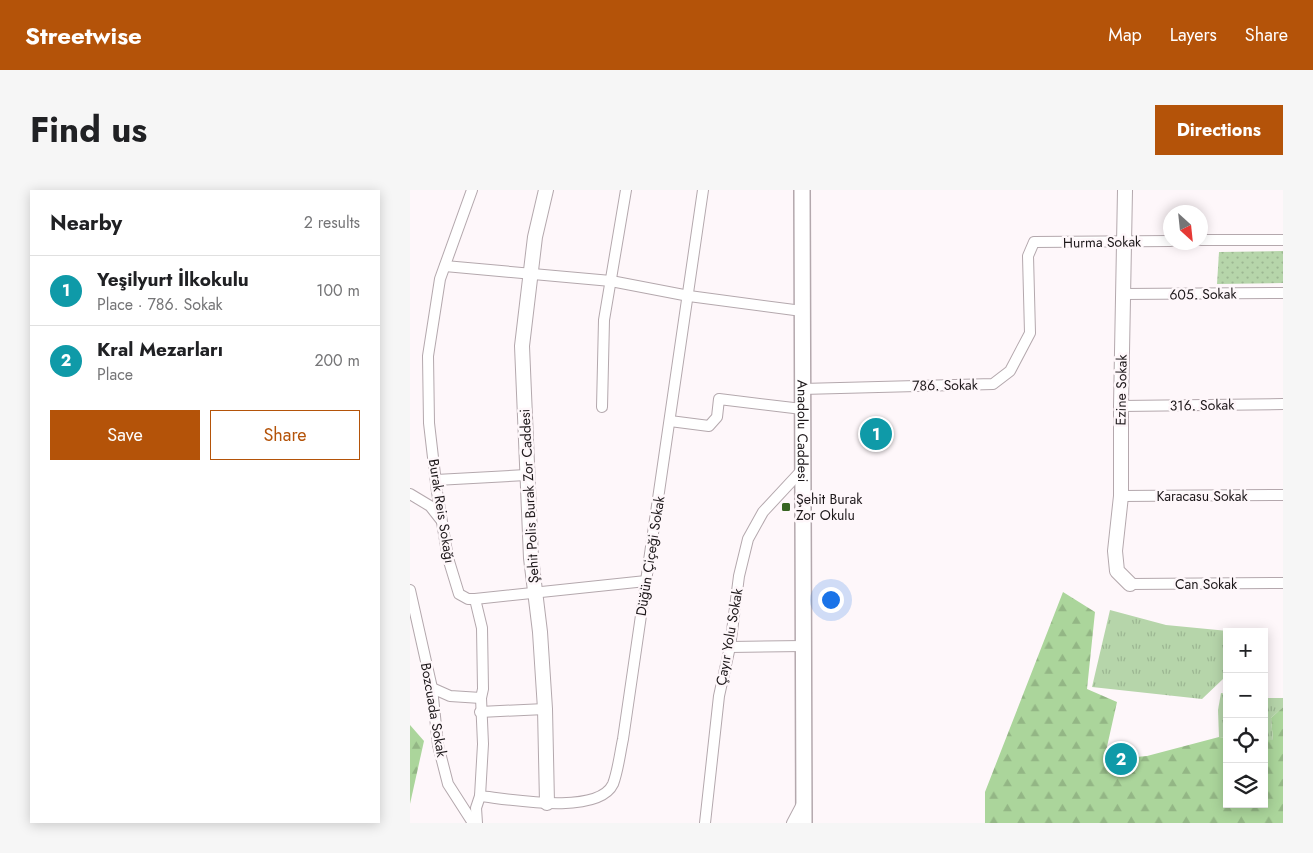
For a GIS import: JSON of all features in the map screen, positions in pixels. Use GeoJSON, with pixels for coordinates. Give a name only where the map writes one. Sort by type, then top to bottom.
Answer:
{"type":"FeatureCollection","features":[{"type":"Feature","properties":{"kind":"main road","name":"Anadolu Caddesi"},"geometry":{"type":"LineString","coordinates":[[802,190],[804,823]]}},
{"type":"Feature","properties":{"kind":"street","name":"Burak Reis Sokağı"},"geometry":{"type":"LineString","coordinates":[[472,190],[445,266],[434,314],[428,356],[429,423],[442,521],[454,583],[459,594],[468,599],[475,599]]}},
{"type":"Feature","properties":{"kind":"street","name":"Şehit Polis Burak Zor Caddesi"},"geometry":{"type":"LineString","coordinates":[[546,190],[530,274],[522,346],[526,475],[545,709],[547,803]]}},
{"type":"Feature","properties":{"kind":"street"},"geometry":{"type":"LineString","coordinates":[[602,407],[604,320],[626,190]]}},
{"type":"Feature","properties":{"kind":"street","name":"Düğün Çiçeği Sokak"},"geometry":{"type":"LineString","coordinates":[[480,796],[547,803],[594,800],[612,786],[623,739],[703,190]]}},
{"type":"Feature","properties":{"kind":"street","name":"Ezine Sokak"},"geometry":{"type":"LineString","coordinates":[[1125,190],[1121,496],[1116,551],[1117,572],[1130,584]]}},
{"type":"Feature","properties":{"kind":"street","name":"Hurma Sokak"},"geometry":{"type":"LineString","coordinates":[[1034,242],[1163,240]]}},
{"type":"Feature","properties":{"kind":"street"},"geometry":{"type":"LineString","coordinates":[[1208,240],[1283,240]]}},
{"type":"Feature","properties":{"kind":"street","name":"786. Sokak"},"geometry":{"type":"LineString","coordinates":[[802,388],[993,384],[1010,371],[1030,333],[1028,256],[1034,242]]}},
{"type":"Feature","properties":{"kind":"street"},"geometry":{"type":"LineString","coordinates":[[445,266],[611,281],[689,296],[802,312]]}},
{"type":"Feature","properties":{"kind":"street","name":"605. Sokak"},"geometry":{"type":"LineString","coordinates":[[1123,294],[1283,293]]}},
{"type":"Feature","properties":{"kind":"street"},"geometry":{"type":"LineString","coordinates":[[670,421],[709,426],[717,417],[719,399],[802,409]]}},
{"type":"Feature","properties":{"kind":"street","name":"316. Sokak"},"geometry":{"type":"LineString","coordinates":[[1121,406],[1283,404]]}},
{"type":"Feature","properties":{"kind":"street","name":"Çayır Yolu Sokak"},"geometry":{"type":"LineString","coordinates":[[705,823],[719,696],[730,647],[739,576],[748,540],[763,512],[802,470]]}},
{"type":"Feature","properties":{"kind":"street"},"geometry":{"type":"LineString","coordinates":[[436,480],[526,475]]}},
{"type":"Feature","properties":{"kind":"street"},"geometry":{"type":"LineString","coordinates":[[410,494],[430,506],[442,521]]}},
{"type":"Feature","properties":{"kind":"street","name":"Karacasu Sokak"},"geometry":{"type":"LineString","coordinates":[[1121,496],[1283,494]]}},
{"type":"Feature","properties":{"kind":"street"},"geometry":{"type":"LineString","coordinates":[[477,823],[476,808],[480,796],[483,744],[480,712],[483,689],[482,628],[475,599],[646,581]]}},
{"type":"Feature","properties":{"kind":"street","name":"Can Sokak"},"geometry":{"type":"LineString","coordinates":[[1130,584],[1283,583]]}},
{"type":"Feature","properties":{"kind":"street","name":"Bozcuada Sokak"},"geometry":{"type":"LineString","coordinates":[[410,590],[432,688],[438,744],[448,784],[473,823]]}},
{"type":"Feature","properties":{"kind":"street"},"geometry":{"type":"LineString","coordinates":[[730,647],[804,646]]}},
{"type":"Feature","properties":{"kind":"street"},"geometry":{"type":"LineString","coordinates":[[432,688],[450,696],[481,698]]}},
{"type":"Feature","properties":{"kind":"street"},"geometry":{"type":"LineString","coordinates":[[480,712],[545,709]]}},
{"type":"Feature","properties":{"kind":"street"},"geometry":{"type":"LineString","coordinates":[[792,823],[804,800]]}},
{"type":"Feature","properties":{"kind":"green space"},"geometry":{"type":"Polygon","coordinates":[[[1283,251],[1283,283],[1217,284],[1219,252],[1283,251]]]}},
{"type":"Feature","properties":{"kind":"green space"},"geometry":{"type":"Polygon","coordinates":[[[1063,592],[1095,612],[1087,689],[1117,702],[1104,760],[1147,756],[1223,738],[1223,808],[1268,808],[1268,740],[1273,740],[1271,718],[1283,707],[1283,823],[985,823],[985,792],[1063,592]]]}},
{"type":"Feature","properties":{"kind":"green space"},"geometry":{"type":"Polygon","coordinates":[[[1110,610],[1166,625],[1223,631],[1223,679],[1202,699],[1092,687],[1110,610]]]}},
{"type":"Feature","properties":{"kind":"green space"},"geometry":{"type":"Polygon","coordinates":[[[1221,693],[1223,693],[1223,738],[1219,737],[1218,710],[1221,693]]]}},
{"type":"Feature","properties":{"kind":"green space"},"geometry":{"type":"Polygon","coordinates":[[[1268,698],[1283,698],[1283,707],[1271,718],[1273,740],[1268,740],[1268,698]]]}},
{"type":"Feature","properties":{"kind":"green space"},"geometry":{"type":"Polygon","coordinates":[[[410,725],[424,741],[410,804],[410,725]]]}},
{"type":"Feature","properties":{"kind":"place","name":"Yeşilyurt İlkokulu"},"geometry":{"type":"Point","coordinates":[876,434]}},
{"type":"Feature","properties":{"kind":"place","name":"Şehit Burak Zor Okulu"},"geometry":{"type":"Point","coordinates":[786,507]}},
{"type":"Feature","properties":{"kind":"place","name":"Kral Mezarları"},"geometry":{"type":"Point","coordinates":[1121,759]}}]}
